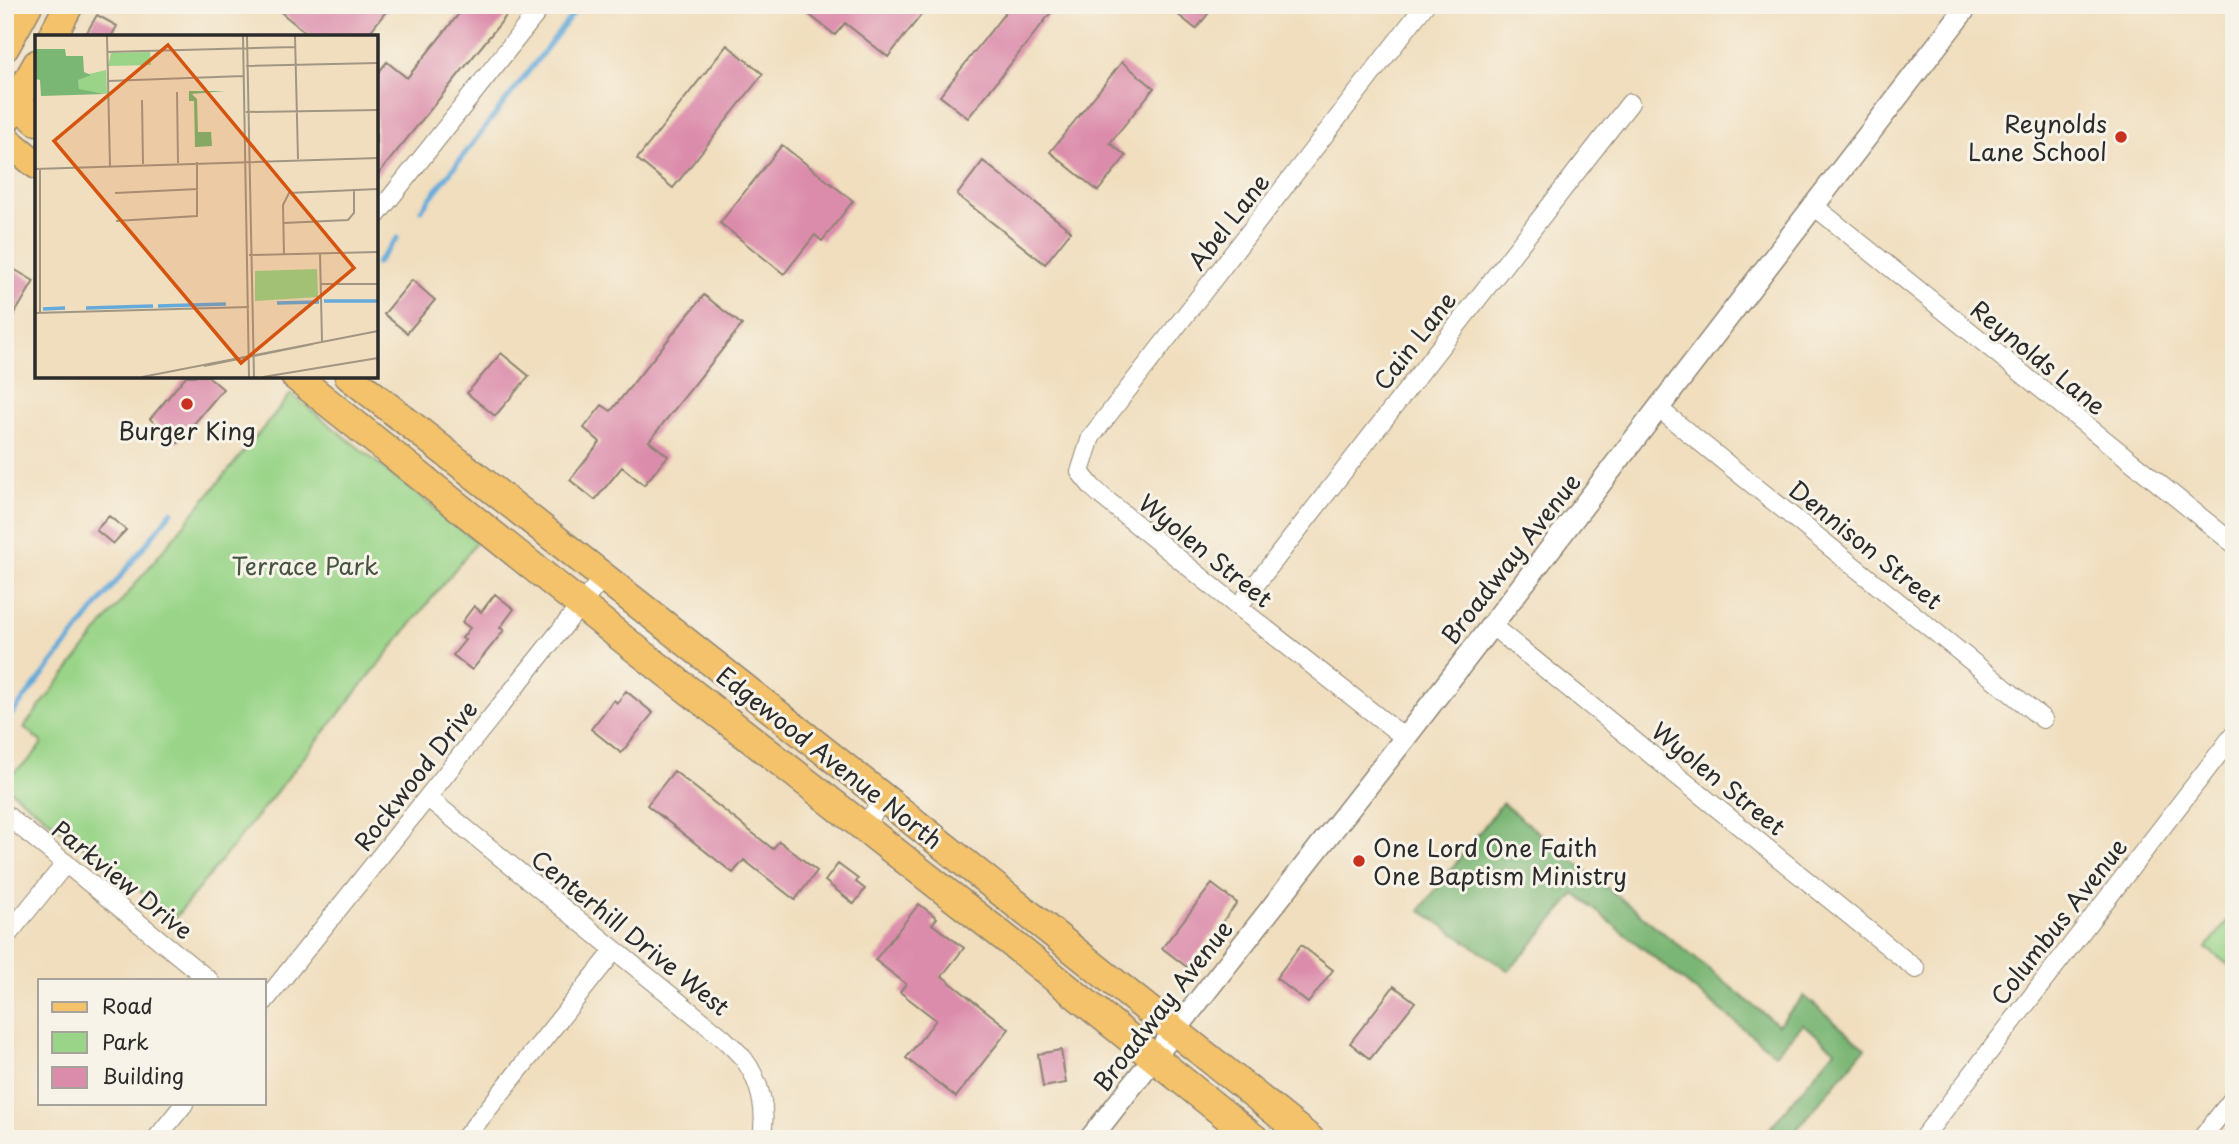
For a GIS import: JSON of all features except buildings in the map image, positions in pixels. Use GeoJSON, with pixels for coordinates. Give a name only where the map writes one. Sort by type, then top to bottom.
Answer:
{"type":"FeatureCollection","features":[{"type":"Feature","properties":{"kind":"main road"},"geometry":{"type":"LineString","coordinates":[[5,47],[28,5]]}},
{"type":"Feature","properties":{"kind":"main road"},"geometry":{"type":"LineString","coordinates":[[53,35],[69,5]]}},
{"type":"Feature","properties":{"kind":"main road"},"geometry":{"type":"LineString","coordinates":[[35,67],[9,106],[35,120]]}},
{"type":"Feature","properties":{"kind":"main road"},"geometry":{"type":"LineString","coordinates":[[5,139],[35,163]]}},
{"type":"Feature","properties":{"kind":"main road","name":"Edgewood Avenue North"},"geometry":{"type":"LineString","coordinates":[[298,378],[1255,1139]]}},
{"type":"Feature","properties":{"kind":"main road","name":"Edgewood Avenue North"},"geometry":{"type":"LineString","coordinates":[[352,378],[1310,1139]]}},
{"type":"Feature","properties":{"kind":"street"},"geometry":{"type":"LineString","coordinates":[[378,213],[543,5]]}},
{"type":"Feature","properties":{"kind":"street","name":"Abel Lane"},"geometry":{"type":"LineString","coordinates":[[1080,471],[1091,437],[1425,5]]}},
{"type":"Feature","properties":{"kind":"street","name":"Broadway Avenue"},"geometry":{"type":"LineString","coordinates":[[1090,1139],[1405,738],[1968,5]]}},
{"type":"Feature","properties":{"kind":"street","name":"Cain Lane"},"geometry":{"type":"LineString","coordinates":[[1238,607],[1630,103]]}},
{"type":"Feature","properties":{"kind":"street","name":"Reynolds Lane"},"geometry":{"type":"LineString","coordinates":[[1814,206],[2234,544]]}},
{"type":"Feature","properties":{"kind":"street","name":"Dennison Street"},"geometry":{"type":"LineString","coordinates":[[1658,408],[2043,719]]}},
{"type":"Feature","properties":{"kind":"street","name":"Wyolen Street"},"geometry":{"type":"LineString","coordinates":[[1080,471],[1104,498],[1405,738]]}},
{"type":"Feature","properties":{"kind":"street","name":"Rockwood Drive"},"geometry":{"type":"LineString","coordinates":[[266,1000],[603,577]]}},
{"type":"Feature","properties":{"kind":"street","name":"Wyolen Street"},"geometry":{"type":"LineString","coordinates":[[1491,625],[1916,969]]}},
{"type":"Feature","properties":{"kind":"street","name":"Columbus Avenue"},"geometry":{"type":"LineString","coordinates":[[1922,1139],[2234,734]]}},
{"type":"Feature","properties":{"kind":"street","name":"Centerhill Drive West"},"geometry":{"type":"LineString","coordinates":[[428,799],[723,1038],[743,1058],[756,1081],[763,1107],[762,1134]]}},
{"type":"Feature","properties":{"kind":"street"},"geometry":{"type":"LineString","coordinates":[[862,827],[885,799]]}},
{"type":"Feature","properties":{"kind":"street","name":"Parkview Drive"},"geometry":{"type":"LineString","coordinates":[[5,814],[208,979]]}},
{"type":"Feature","properties":{"kind":"street"},"geometry":{"type":"LineString","coordinates":[[5,938],[66,863]]}},
{"type":"Feature","properties":{"kind":"street"},"geometry":{"type":"LineString","coordinates":[[464,1139],[614,951]]}},
{"type":"Feature","properties":{"kind":"street"},"geometry":{"type":"LineString","coordinates":[[2201,1139],[2234,1097]]}},
{"type":"Feature","properties":{"kind":"street"},"geometry":{"type":"LineString","coordinates":[[156,1139],[182,1106]]}},
{"type":"Feature","properties":{"kind":"green space","name":"Terrace Park"},"geometry":{"type":"Polygon","coordinates":[[[291,394],[477,542],[175,918],[5,786],[11,774],[28,761],[42,743],[24,727],[123,599],[291,394]]]}},
{"type":"Feature","properties":{"kind":"green space"},"geometry":{"type":"Polygon","coordinates":[[[1502,803],[1778,1025],[1804,996],[1865,1048],[1789,1139],[1761,1139],[1835,1050],[1803,1024],[1775,1054],[1575,894],[1509,971],[1420,910],[1502,803]]]}},
{"type":"Feature","properties":{"kind":"green space"},"geometry":{"type":"Polygon","coordinates":[[[2234,913],[2234,969],[2206,948],[2234,913]]]}},
{"type":"Feature","properties":{"kind":"waterway"},"geometry":{"type":"LineString","coordinates":[[421,210],[580,5]]}},
{"type":"Feature","properties":{"kind":"waterway"},"geometry":{"type":"LineString","coordinates":[[378,262],[397,238]]}},
{"type":"Feature","properties":{"kind":"waterway"},"geometry":{"type":"LineString","coordinates":[[5,723],[172,511]]}},
{"type":"Feature","properties":{"kind":"place","name":"Reynolds Lane School"},"geometry":{"type":"Point","coordinates":[2121,137]}},
{"type":"Feature","properties":{"kind":"place","name":"Burger King"},"geometry":{"type":"Point","coordinates":[187,404]}},
{"type":"Feature","properties":{"kind":"place","name":"One Lord One Faith One Baptism Ministry"},"geometry":{"type":"Point","coordinates":[1359,861]}}]}
